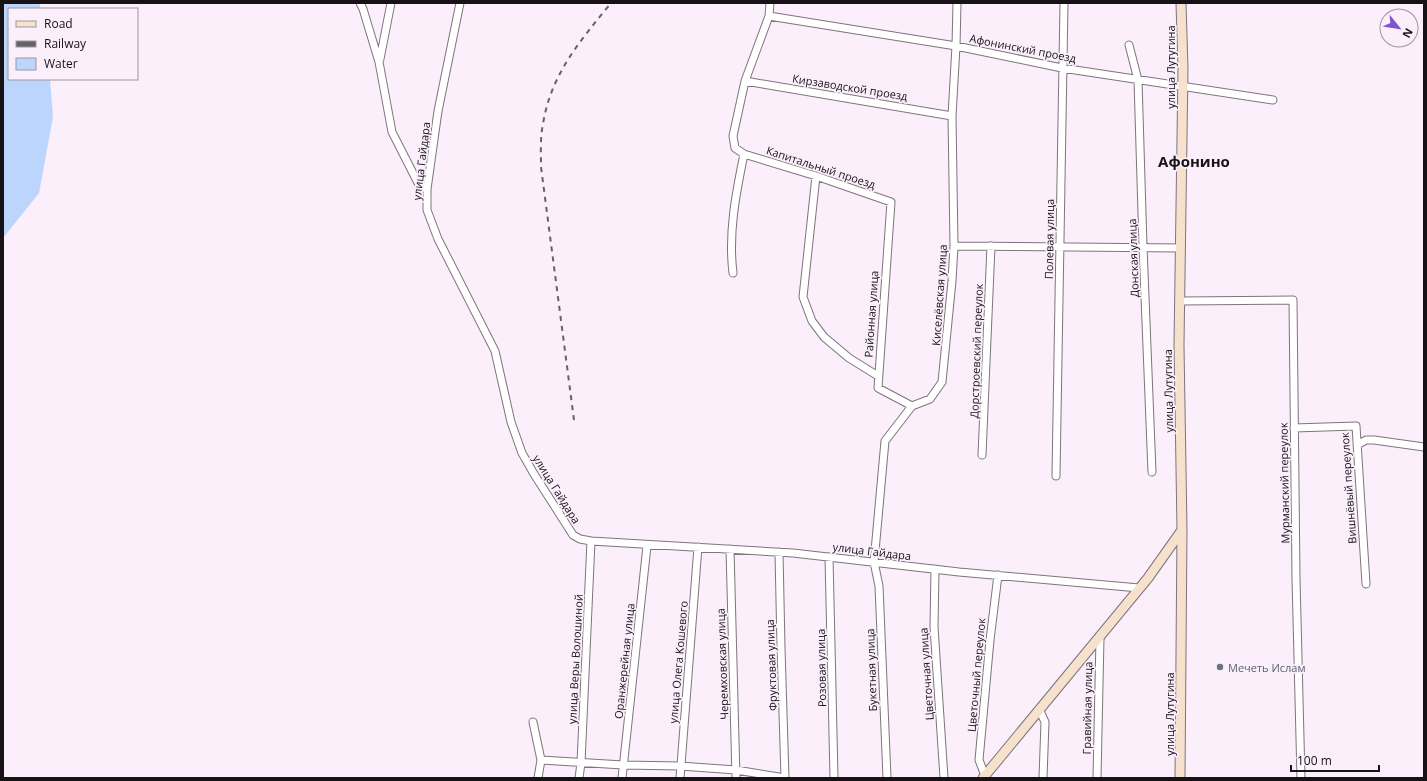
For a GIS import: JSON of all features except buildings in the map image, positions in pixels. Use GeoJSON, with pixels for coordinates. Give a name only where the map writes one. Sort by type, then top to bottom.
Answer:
{"type":"FeatureCollection","features":[{"type":"Feature","properties":{"kind":"main road","name":"улица Лутугина"},"geometry":{"type":"LineString","coordinates":[[1180,778],[1182,530],[1180,248],[1183,86],[1181,3]]}},
{"type":"Feature","properties":{"kind":"main road"},"geometry":{"type":"LineString","coordinates":[[984,777],[1039,709],[1100,638],[1148,578],[1182,530]]}},
{"type":"Feature","properties":{"kind":"street"},"geometry":{"type":"LineString","coordinates":[[360,3],[379,62],[392,132],[418,183],[427,189]]}},
{"type":"Feature","properties":{"kind":"street"},"geometry":{"type":"LineString","coordinates":[[379,62],[392,3]]}},
{"type":"Feature","properties":{"kind":"street","name":"улица Гайдара"},"geometry":{"type":"LineString","coordinates":[[460,3],[438,112],[427,189],[427,210],[432,226],[495,351],[511,422],[522,453],[573,536],[591,542],[779,552],[935,569],[1139,588]]}},
{"type":"Feature","properties":{"kind":"street"},"geometry":{"type":"LineString","coordinates":[[733,273],[732,236],[736,195],[744,154],[736,148],[733,136],[744,81],[769,16],[770,3]]}},
{"type":"Feature","properties":{"kind":"street","name":"Киселёвская улица"},"geometry":{"type":"LineString","coordinates":[[912,406],[930,399],[942,382],[954,246],[952,116],[957,3]]}},
{"type":"Feature","properties":{"kind":"street","name":"Полевая улица"},"geometry":{"type":"LineString","coordinates":[[1056,476],[1064,3]]}},
{"type":"Feature","properties":{"kind":"street","name":"Афонинский проезд"},"geometry":{"type":"LineString","coordinates":[[769,16],[956,46],[1062,68],[1273,100]]}},
{"type":"Feature","properties":{"kind":"street","name":"Донская улица"},"geometry":{"type":"LineString","coordinates":[[1129,45],[1138,80],[1152,472]]}},
{"type":"Feature","properties":{"kind":"street","name":"Кирзаводской проезд"},"geometry":{"type":"LineString","coordinates":[[744,81],[952,116]]}},
{"type":"Feature","properties":{"kind":"street","name":"Капитальный проезд"},"geometry":{"type":"LineString","coordinates":[[744,154],[816,176],[891,202]]}},
{"type":"Feature","properties":{"kind":"street"},"geometry":{"type":"LineString","coordinates":[[816,176],[803,297],[812,322],[824,337],[849,358],[878,376]]}},
{"type":"Feature","properties":{"kind":"street","name":"Районная улица"},"geometry":{"type":"LineString","coordinates":[[891,202],[878,388],[912,406]]}},
{"type":"Feature","properties":{"kind":"street"},"geometry":{"type":"LineString","coordinates":[[954,246],[1180,248]]}},
{"type":"Feature","properties":{"kind":"street","name":"Дорстроевский переулок"},"geometry":{"type":"LineString","coordinates":[[982,455],[991,246]]}},
{"type":"Feature","properties":{"kind":"street","name":"Мурманский переулок"},"geometry":{"type":"LineString","coordinates":[[1180,301],[1294,300],[1296,578],[1301,778]]}},
{"type":"Feature","properties":{"kind":"street"},"geometry":{"type":"LineString","coordinates":[[874,562],[885,441],[912,406]]}},
{"type":"Feature","properties":{"kind":"street","name":"Вишнёвый переулок"},"geometry":{"type":"LineString","coordinates":[[1294,428],[1356,426],[1366,584]]}},
{"type":"Feature","properties":{"kind":"street"},"geometry":{"type":"LineString","coordinates":[[1357,444],[1366,440],[1374,440],[1424,447]]}},
{"type":"Feature","properties":{"kind":"street","name":"улица Веры Волошиной"},"geometry":{"type":"LineString","coordinates":[[579,778],[581,763],[591,542]]}},
{"type":"Feature","properties":{"kind":"street","name":"Оранжерейная улица"},"geometry":{"type":"LineString","coordinates":[[622,778],[647,546]]}},
{"type":"Feature","properties":{"kind":"street","name":"улица Олега Кошевого"},"geometry":{"type":"LineString","coordinates":[[680,778],[698,547]]}},
{"type":"Feature","properties":{"kind":"street","name":"Черемховская улица"},"geometry":{"type":"LineString","coordinates":[[730,549],[736,778]]}},
{"type":"Feature","properties":{"kind":"street","name":"Фруктовая улица"},"geometry":{"type":"LineString","coordinates":[[779,552],[785,778]]}},
{"type":"Feature","properties":{"kind":"street","name":"Розовая улица"},"geometry":{"type":"LineString","coordinates":[[829,557],[834,778]]}},
{"type":"Feature","properties":{"kind":"street","name":"Букетная улица"},"geometry":{"type":"LineString","coordinates":[[874,562],[879,586],[886,778]]}},
{"type":"Feature","properties":{"kind":"street","name":"Цветочная улица"},"geometry":{"type":"LineString","coordinates":[[935,569],[934,626],[944,778]]}},
{"type":"Feature","properties":{"kind":"street","name":"Цветочный переулок"},"geometry":{"type":"LineString","coordinates":[[984,777],[979,760],[990,640],[998,575]]}},
{"type":"Feature","properties":{"kind":"street","name":"Гравийная улица"},"geometry":{"type":"LineString","coordinates":[[1096,778],[1100,638]]}},
{"type":"Feature","properties":{"kind":"street"},"geometry":{"type":"LineString","coordinates":[[1039,709],[1045,722],[1043,778]]}},
{"type":"Feature","properties":{"kind":"street"},"geometry":{"type":"LineString","coordinates":[[533,722],[541,760],[538,778]]}},
{"type":"Feature","properties":{"kind":"street"},"geometry":{"type":"LineString","coordinates":[[541,760],[736,770],[785,778]]}},
{"type":"Feature","properties":{"kind":"water"},"geometry":{"type":"Polygon","coordinates":[[[3,3],[39,3],[41,8],[8,8],[8,80],[50,80],[53,117],[39,193],[3,238],[3,3]]]}},
{"type":"Feature","properties":{"kind":"railway"},"geometry":{"type":"LineString","coordinates":[[574,420],[541,167],[541,135],[547,106],[560,74],[568,59],[588,31],[611,3]]}},
{"type":"Feature","properties":{"kind":"place","name":"Мечеть Ислам"},"geometry":{"type":"Point","coordinates":[1220,667]}},
{"type":"Feature","properties":{"kind":"district","name":"Афонино"},"geometry":{"type":"Point","coordinates":[1194,161]}}]}
